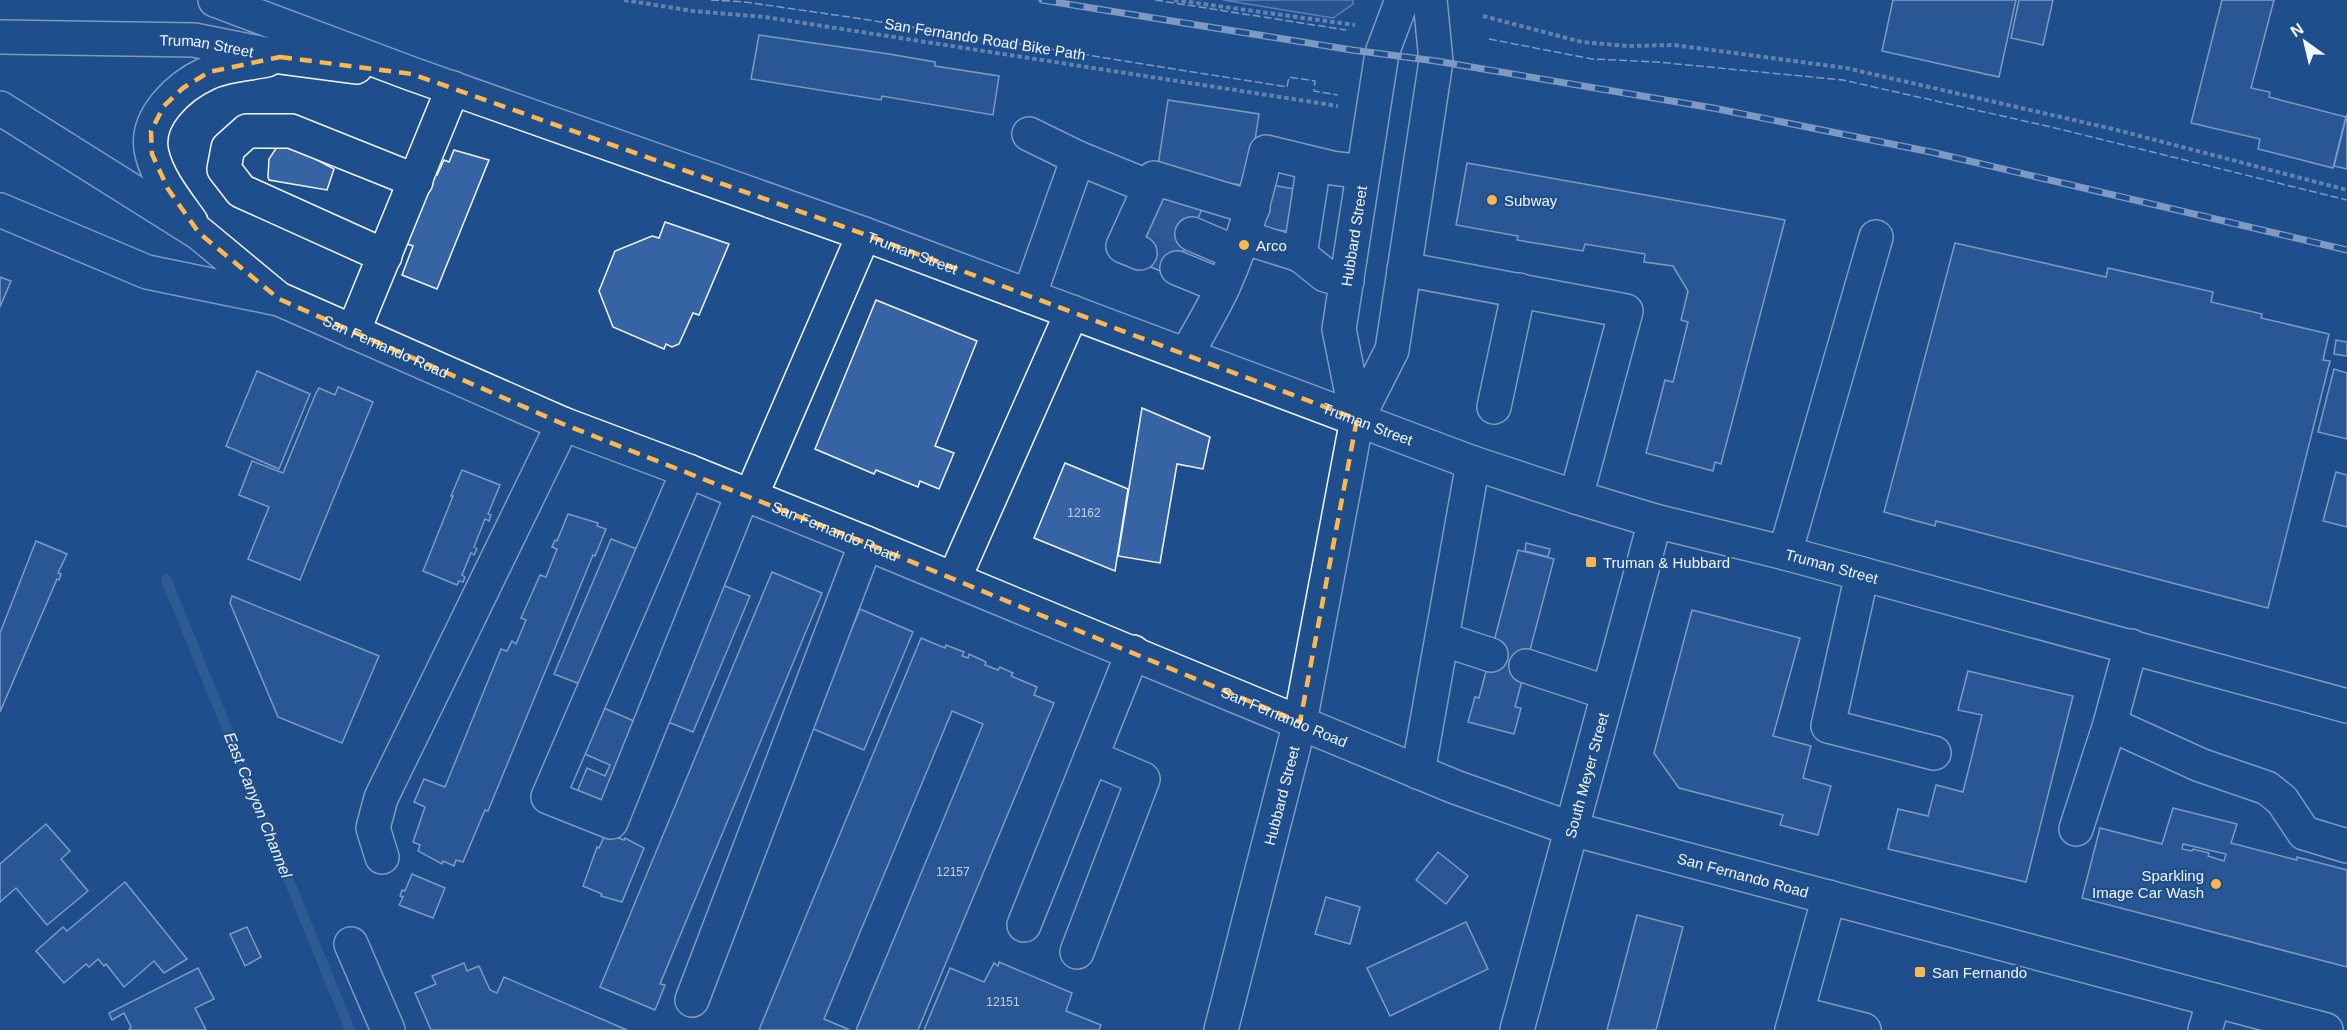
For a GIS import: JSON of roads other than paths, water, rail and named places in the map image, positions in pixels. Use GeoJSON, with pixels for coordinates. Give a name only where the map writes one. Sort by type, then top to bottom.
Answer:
{"type":"FeatureCollection","features":[{"type":"Feature","properties":{"kind":"main road","name":"Truman Street"},"geometry":{"type":"LineString","coordinates":[[215,0],[412,74],[864,234],[1473,463],[1655,521],[1785,553],[2347,706]]}},
{"type":"Feature","properties":{"kind":"main road","name":"Hubbard Street"},"geometry":{"type":"LineString","coordinates":[[1357,419],[1339,330],[1382,52],[1402,0]]}},
{"type":"Feature","properties":{"kind":"main road","name":"Hubbard Street"},"geometry":{"type":"LineString","coordinates":[[1221,1030],[1300,722],[1357,419],[1392,350],[1436,61],[1430,0]]}},
{"type":"Feature","properties":{"kind":"main road","name":"Truman Street"},"geometry":{"type":"LineString","coordinates":[[0,37],[194,40],[280,57],[412,74]]}},
{"type":"Feature","properties":{"kind":"main road"},"geometry":{"type":"LineString","coordinates":[[199,233],[168,189],[152,154],[151,131],[164,106],[183,88],[209,72],[280,57]]}},
{"type":"Feature","properties":{"kind":"main road"},"geometry":{"type":"LineString","coordinates":[[353,332],[453,88]]}},
{"type":"Feature","properties":{"kind":"main road","name":"San Fernando Road"},"geometry":{"type":"LineString","coordinates":[[0,108],[199,233],[279,299]]}},
{"type":"Feature","properties":{"kind":"main road"},"geometry":{"type":"LineString","coordinates":[[385,256],[241,190],[224,169],[228,148],[247,131],[291,131],[416,181]]}},
{"type":"Feature","properties":{"kind":"main road"},"geometry":{"type":"LineString","coordinates":[[1029,134],[1078,158],[1148,205]]}},
{"type":"Feature","properties":{"kind":"main road"},"geometry":{"type":"LineString","coordinates":[[1186,355],[1223,287],[1244,233],[1266,152],[1314,164],[1363,172]]}},
{"type":"Feature","properties":{"kind":"main road"},"geometry":{"type":"LineString","coordinates":[[1029,296],[1078,158]]}},
{"type":"Feature","properties":{"kind":"main road"},"geometry":{"type":"LineString","coordinates":[[1300,255],[1314,164]]}},
{"type":"Feature","properties":{"kind":"main road"},"geometry":{"type":"LineString","coordinates":[[1140,253],[1123,246],[1148,205],[1154,178],[1244,233],[1300,255],[1325,275],[1347,281]]}},
{"type":"Feature","properties":{"kind":"main road","name":"San Fernando Road"},"geometry":{"type":"LineString","coordinates":[[0,210],[147,272],[279,299],[563,424],[688,471],[866,543],[1418,772],[1572,829],[1829,897],[2209,1015],[2326,1030]]}},
{"type":"Feature","properties":{"kind":"main road"},"geometry":{"type":"LineString","coordinates":[[1192,234],[1244,233]]}},
{"type":"Feature","properties":{"kind":"main road"},"geometry":{"type":"LineString","coordinates":[[688,471],[549,797],[611,822],[747,495],[864,234]]}},
{"type":"Feature","properties":{"kind":"main road"},"geometry":{"type":"LineString","coordinates":[[1785,553],[1876,237]]}},
{"type":"Feature","properties":{"kind":"main road"},"geometry":{"type":"LineString","coordinates":[[1177,268],[1223,287]]}},
{"type":"Feature","properties":{"kind":"main road"},"geometry":{"type":"LineString","coordinates":[[1404,269],[1626,311],[1576,497]]}},
{"type":"Feature","properties":{"kind":"main road"},"geometry":{"type":"LineString","coordinates":[[1494,407],[1519,290]]}},
{"type":"Feature","properties":{"kind":"main road"},"geometry":{"type":"LineString","coordinates":[[954,579],[1072,312]]}},
{"type":"Feature","properties":{"kind":"main road"},"geometry":{"type":"LineString","coordinates":[[382,857],[373,828],[381,798],[563,424]]}},
{"type":"Feature","properties":{"kind":"main road"},"geometry":{"type":"LineString","coordinates":[[1418,772],[1473,463]]}},
{"type":"Feature","properties":{"kind":"main road","name":"South Meyer Street"},"geometry":{"type":"LineString","coordinates":[[1517,1030],[1655,521]]}},
{"type":"Feature","properties":{"kind":"main road"},"geometry":{"type":"LineString","coordinates":[[692,1000],[866,543]]}},
{"type":"Feature","properties":{"kind":"main road"},"geometry":{"type":"LineString","coordinates":[[1862,574],[1828,726],[1934,753]]}},
{"type":"Feature","properties":{"kind":"main road"},"geometry":{"type":"LineString","coordinates":[[1442,639],[1491,655]]}},
{"type":"Feature","properties":{"kind":"main road"},"geometry":{"type":"LineString","coordinates":[[2076,829],[2110,724],[2131,646]]}},
{"type":"Feature","properties":{"kind":"main road"},"geometry":{"type":"LineString","coordinates":[[1024,925],[1133,652]]}},
{"type":"Feature","properties":{"kind":"main road"},"geometry":{"type":"LineString","coordinates":[[1526,666],[1608,693]]}},
{"type":"Feature","properties":{"kind":"main road"},"geometry":{"type":"LineString","coordinates":[[2110,724],[2200,765],[2267,788],[2282,800],[2304,833],[2347,846]]}},
{"type":"Feature","properties":{"kind":"main road"},"geometry":{"type":"LineString","coordinates":[[1077,952],[1143,779],[1091,757]]}},
{"type":"Feature","properties":{"kind":"main road"},"geometry":{"type":"LineString","coordinates":[[1829,897],[1794,1021],[1864,1030]]}},
{"type":"Feature","properties":{"kind":"main road"},"geometry":{"type":"LineString","coordinates":[[351,944],[388,1030]]}},
{"type":"Feature","properties":{"kind":"waterway","name":"East Canyon Channel"},"geometry":{"type":"LineString","coordinates":[[166,579],[350,1030]]}},
{"type":"Feature","properties":{"kind":"tunnel"},"geometry":{"type":"LineString","coordinates":[[1155,217],[1192,234]]}},
{"type":"Feature","properties":{"kind":"railway"},"geometry":{"type":"LineString","coordinates":[[1042,0],[1352,50],[1436,61],[1713,108],[1931,152],[2347,250]]}},
{"type":"Feature","properties":{"kind":"place","name":"Subway"},"geometry":{"type":"Point","coordinates":[1492,200]}},
{"type":"Feature","properties":{"kind":"place","name":"Arco"},"geometry":{"type":"Point","coordinates":[1244,245]}},
{"type":"Feature","properties":{"kind":"place","name":"Truman & Hubbard"},"geometry":{"type":"Point","coordinates":[1591,562]}},
{"type":"Feature","properties":{"kind":"place","name":"Sparkling Image Car Wash"},"geometry":{"type":"Point","coordinates":[2216,884]}},
{"type":"Feature","properties":{"kind":"place","name":"San Fernando"},"geometry":{"type":"Point","coordinates":[1920,972]}}]}
